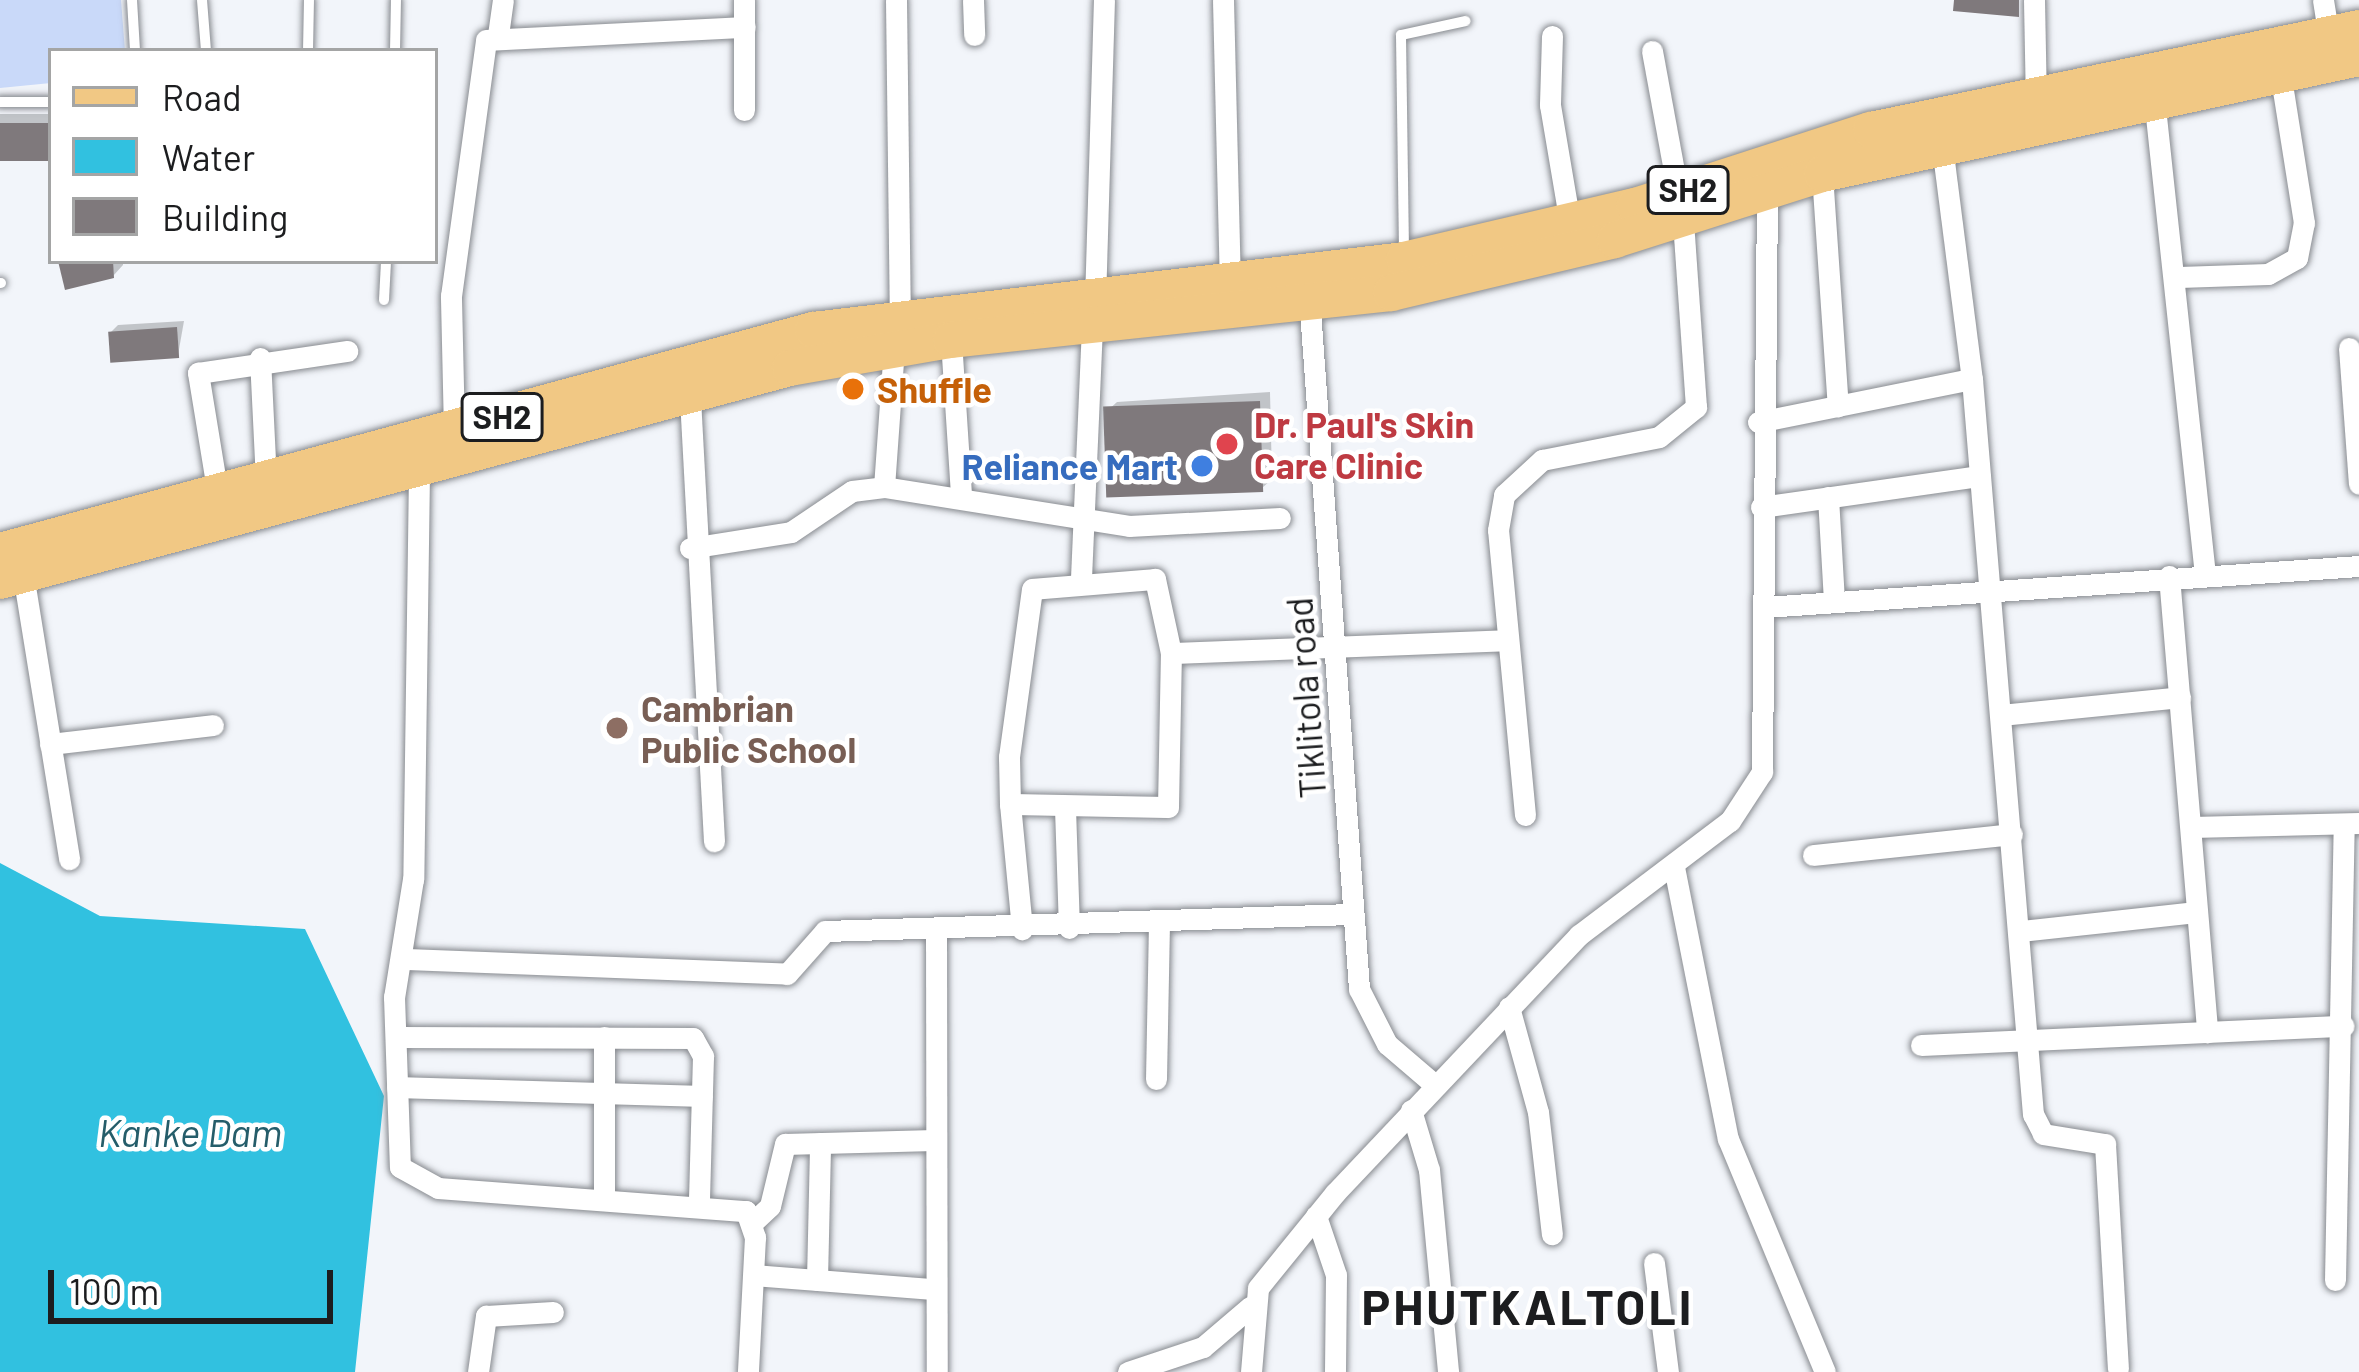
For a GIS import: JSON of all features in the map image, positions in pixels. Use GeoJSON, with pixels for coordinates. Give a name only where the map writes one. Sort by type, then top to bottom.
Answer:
{"type":"FeatureCollection","features":[{"type":"Feature","properties":{"kind":"main road","name":"SH2"},"geometry":{"type":"LineString","coordinates":[[8,569],[419,472],[690,398],[897,332],[1308,293],[1681,207],[2036,100],[2349,41]]}},
{"type":"Feature","properties":{"kind":"main road","name":"SH2"},"geometry":{"type":"LineString","coordinates":[[8,569],[218,494],[813,329],[897,332],[951,340],[1230,288],[1308,293],[1404,260],[1570,223],[1767,192],[1940,131],[2155,107],[2282,77],[2349,41]]}},
{"type":"Feature","properties":{"kind":"street"},"geometry":{"type":"LineString","coordinates":[[498,35],[502,0]]}},
{"type":"Feature","properties":{"kind":"street"},"geometry":{"type":"LineString","coordinates":[[744,0],[744,110]]}},
{"type":"Feature","properties":{"kind":"street"},"geometry":{"type":"LineString","coordinates":[[884,487],[897,332],[896,0]]}},
{"type":"Feature","properties":{"kind":"street"},"geometry":{"type":"LineString","coordinates":[[973,0],[974,35]]}},
{"type":"Feature","properties":{"kind":"street"},"geometry":{"type":"LineString","coordinates":[[1081,578],[1103,0]]}},
{"type":"Feature","properties":{"kind":"street"},"geometry":{"type":"LineString","coordinates":[[1223,0],[1230,288]]}},
{"type":"Feature","properties":{"kind":"street"},"geometry":{"type":"LineString","coordinates":[[2034,0],[2036,100]]}},
{"type":"Feature","properties":{"kind":"street"},"geometry":{"type":"LineString","coordinates":[[2324,0],[2349,41]]}},
{"type":"Feature","properties":{"kind":"street"},"geometry":{"type":"LineString","coordinates":[[454,430],[462,162],[479,52],[498,35],[745,28]]}},
{"type":"Feature","properties":{"kind":"street"},"geometry":{"type":"LineString","coordinates":[[1552,36],[1550,105],[1570,223]]}},
{"type":"Feature","properties":{"kind":"street"},"geometry":{"type":"LineString","coordinates":[[1525,815],[1498,530],[1518,474],[1659,437],[1696,407],[1681,207],[1652,51]]}},
{"type":"Feature","properties":{"kind":"street"},"geometry":{"type":"LineString","coordinates":[[2179,278],[2268,274],[2297,258],[2304,223],[2282,77]]}},
{"type":"Feature","properties":{"kind":"street"},"geometry":{"type":"LineString","coordinates":[[2155,107],[2179,278],[2206,574]]}},
{"type":"Feature","properties":{"kind":"street"},"geometry":{"type":"LineString","coordinates":[[1940,131],[1972,379],[2036,1125],[2105,1144],[2118,1370]]}},
{"type":"Feature","properties":{"kind":"street"},"geometry":{"type":"LineString","coordinates":[[1822,174],[1838,406]]}},
{"type":"Feature","properties":{"kind":"street"},"geometry":{"type":"LineString","coordinates":[[1128,1372],[1203,1347],[1250,1307],[1316,1216],[1509,1007],[1579,935],[1730,820],[1762,772],[1765,607],[1758,422],[1767,192]]}},
{"type":"Feature","properties":{"kind":"street","name":"Tiklitola road"},"geometry":{"type":"LineString","coordinates":[[1308,293],[1351,914],[1368,1017],[1435,1085]]}},
{"type":"Feature","properties":{"kind":"street"},"geometry":{"type":"LineString","coordinates":[[951,340],[961,494]]}},
{"type":"Feature","properties":{"kind":"street"},"geometry":{"type":"LineString","coordinates":[[2349,347],[2359,484]]}},
{"type":"Feature","properties":{"kind":"street"},"geometry":{"type":"LineString","coordinates":[[218,494],[198,373],[260,358],[347,351]]}},
{"type":"Feature","properties":{"kind":"street"},"geometry":{"type":"LineString","coordinates":[[260,358],[266,482]]}},
{"type":"Feature","properties":{"kind":"street"},"geometry":{"type":"LineString","coordinates":[[1758,422],[1972,379]]}},
{"type":"Feature","properties":{"kind":"street"},"geometry":{"type":"LineString","coordinates":[[690,398],[690,548],[714,841]]}},
{"type":"Feature","properties":{"kind":"street"},"geometry":{"type":"LineString","coordinates":[[419,472],[404,958],[397,1037],[397,1150],[409,1181],[699,1203],[753,1222]]}},
{"type":"Feature","properties":{"kind":"street"},"geometry":{"type":"LineString","coordinates":[[1761,507],[1980,476]]}},
{"type":"Feature","properties":{"kind":"street"},"geometry":{"type":"LineString","coordinates":[[690,548],[791,532],[852,491],[884,487],[961,494],[1083,521],[1280,518]]}},
{"type":"Feature","properties":{"kind":"street"},"geometry":{"type":"LineString","coordinates":[[1828,497],[1834,602]]}},
{"type":"Feature","properties":{"kind":"street"},"geometry":{"type":"LineString","coordinates":[[1765,607],[1990,585],[2359,566]]}},
{"type":"Feature","properties":{"kind":"street"},"geometry":{"type":"LineString","coordinates":[[8,569],[50,745],[69,859]]}},
{"type":"Feature","properties":{"kind":"street"},"geometry":{"type":"LineString","coordinates":[[2168,576],[2207,1032]]}},
{"type":"Feature","properties":{"kind":"street"},"geometry":{"type":"LineString","coordinates":[[1010,804],[1168,807],[1171,653],[1155,579],[1081,578],[1032,589],[1010,804],[1022,929]]}},
{"type":"Feature","properties":{"kind":"street"},"geometry":{"type":"LineString","coordinates":[[1171,653],[1508,640]]}},
{"type":"Feature","properties":{"kind":"street"},"geometry":{"type":"LineString","coordinates":[[2001,715],[2180,697]]}},
{"type":"Feature","properties":{"kind":"street"},"geometry":{"type":"LineString","coordinates":[[50,745],[213,725]]}},
{"type":"Feature","properties":{"kind":"street"},"geometry":{"type":"LineString","coordinates":[[1066,808],[1070,928]]}},
{"type":"Feature","properties":{"kind":"street"},"geometry":{"type":"LineString","coordinates":[[2191,827],[2352,823],[2353,939],[2344,1026],[2351,1068],[2349,1186],[2335,1280]]}},
{"type":"Feature","properties":{"kind":"street"},"geometry":{"type":"LineString","coordinates":[[1813,855],[2012,834]]}},
{"type":"Feature","properties":{"kind":"street"},"geometry":{"type":"LineString","coordinates":[[1674,867],[1728,1139],[1825,1372]]}},
{"type":"Feature","properties":{"kind":"street"},"geometry":{"type":"LineString","coordinates":[[2021,931],[2195,911]]}},
{"type":"Feature","properties":{"kind":"street"},"geometry":{"type":"LineString","coordinates":[[404,958],[787,974],[804,966],[817,932],[1160,925],[1351,914]]}},
{"type":"Feature","properties":{"kind":"street"},"geometry":{"type":"LineString","coordinates":[[1156,1079],[1160,925]]}},
{"type":"Feature","properties":{"kind":"street"},"geometry":{"type":"LineString","coordinates":[[936,932],[932,1289],[937,1372]]}},
{"type":"Feature","properties":{"kind":"street"},"geometry":{"type":"LineString","coordinates":[[1509,1007],[1538,1112],[1552,1234]]}},
{"type":"Feature","properties":{"kind":"street"},"geometry":{"type":"LineString","coordinates":[[1921,1046],[2344,1026]]}},
{"type":"Feature","properties":{"kind":"street"},"geometry":{"type":"LineString","coordinates":[[397,1037],[693,1038],[702,1096],[699,1203]]}},
{"type":"Feature","properties":{"kind":"street"},"geometry":{"type":"LineString","coordinates":[[604,1037],[604,1195]]}},
{"type":"Feature","properties":{"kind":"street"},"geometry":{"type":"LineString","coordinates":[[397,1087],[702,1096]]}},
{"type":"Feature","properties":{"kind":"street"},"geometry":{"type":"LineString","coordinates":[[1412,1110],[1429,1170],[1448,1372]]}},
{"type":"Feature","properties":{"kind":"street"},"geometry":{"type":"LineString","coordinates":[[748,1372],[753,1222],[770,1206],[777,1148],[933,1140]]}},
{"type":"Feature","properties":{"kind":"street"},"geometry":{"type":"LineString","coordinates":[[817,1280],[820,1143]]}},
{"type":"Feature","properties":{"kind":"street"},"geometry":{"type":"LineString","coordinates":[[1316,1216],[1336,1275],[1334,1372]]}},
{"type":"Feature","properties":{"kind":"street"},"geometry":{"type":"LineString","coordinates":[[1654,1263],[1668,1372]]}},
{"type":"Feature","properties":{"kind":"street"},"geometry":{"type":"LineString","coordinates":[[754,1275],[932,1289]]}},
{"type":"Feature","properties":{"kind":"street"},"geometry":{"type":"LineString","coordinates":[[1250,1307],[1251,1372]]}},
{"type":"Feature","properties":{"kind":"street"},"geometry":{"type":"LineString","coordinates":[[478,1372],[486,1316],[553,1312]]}},
{"type":"Feature","properties":{"kind":"lane"},"geometry":{"type":"LineString","coordinates":[[131,0],[135,48]]}},
{"type":"Feature","properties":{"kind":"lane"},"geometry":{"type":"LineString","coordinates":[[202,0],[206,48]]}},
{"type":"Feature","properties":{"kind":"lane"},"geometry":{"type":"LineString","coordinates":[[308,48],[309,0]]}},
{"type":"Feature","properties":{"kind":"lane"},"geometry":{"type":"LineString","coordinates":[[395,48],[396,0]]}},
{"type":"Feature","properties":{"kind":"lane"},"geometry":{"type":"LineString","coordinates":[[1404,260],[1401,34],[1466,21]]}},
{"type":"Feature","properties":{"kind":"lane"},"geometry":{"type":"LineString","coordinates":[[0,102],[48,101]]}},
{"type":"Feature","properties":{"kind":"lane"},"geometry":{"type":"LineString","coordinates":[[383,300],[386,264]]}},
{"type":"Feature","properties":{"kind":"shaded area"},"geometry":{"type":"Polygon","coordinates":[[[0,0],[121,0],[125,48],[48,48],[48,83],[0,88],[0,0]]]}},
{"type":"Feature","properties":{"kind":"water","name":"Kanke Dam"},"geometry":{"type":"Polygon","coordinates":[[[0,863],[100,916],[305,929],[384,1096],[355,1372],[0,1372],[0,863]]]}},
{"type":"Feature","properties":{"kind":"building"},"geometry":{"type":"Polygon","coordinates":[[[1954,0],[2019,0],[2019,17],[1953,11],[1954,0]]]}},
{"type":"Feature","properties":{"kind":"building"},"geometry":{"type":"Polygon","coordinates":[[[0,123],[48,123],[48,161],[0,161],[0,123]]]}},
{"type":"Feature","properties":{"kind":"building"},"geometry":{"type":"Polygon","coordinates":[[[59,264],[113,264],[114,278],[65,290],[59,264]]]}},
{"type":"Feature","properties":{"kind":"building"},"geometry":{"type":"Polygon","coordinates":[[[177,327],[179,358],[110,363],[108,332],[177,327]]]}},
{"type":"Feature","properties":{"kind":"building"},"geometry":{"type":"Polygon","coordinates":[[[1260,401],[1263,492],[1106,497],[1103,406],[1260,401]]]}},
{"type":"Feature","properties":{"kind":"place","name":"Shuffle"},"geometry":{"type":"Point","coordinates":[853,389]}},
{"type":"Feature","properties":{"kind":"place","name":"Dr. Paul's Skin Care Clinic"},"geometry":{"type":"Point","coordinates":[1227,444]}},
{"type":"Feature","properties":{"kind":"place","name":"Reliance Mart"},"geometry":{"type":"Point","coordinates":[1202,466]}},
{"type":"Feature","properties":{"kind":"place","name":"Cambrian Public School"},"geometry":{"type":"Point","coordinates":[617,728]}},
{"type":"Feature","properties":{"kind":"district","name":"PHUTKALTOLI"},"geometry":{"type":"Point","coordinates":[1528,1307]}}]}
